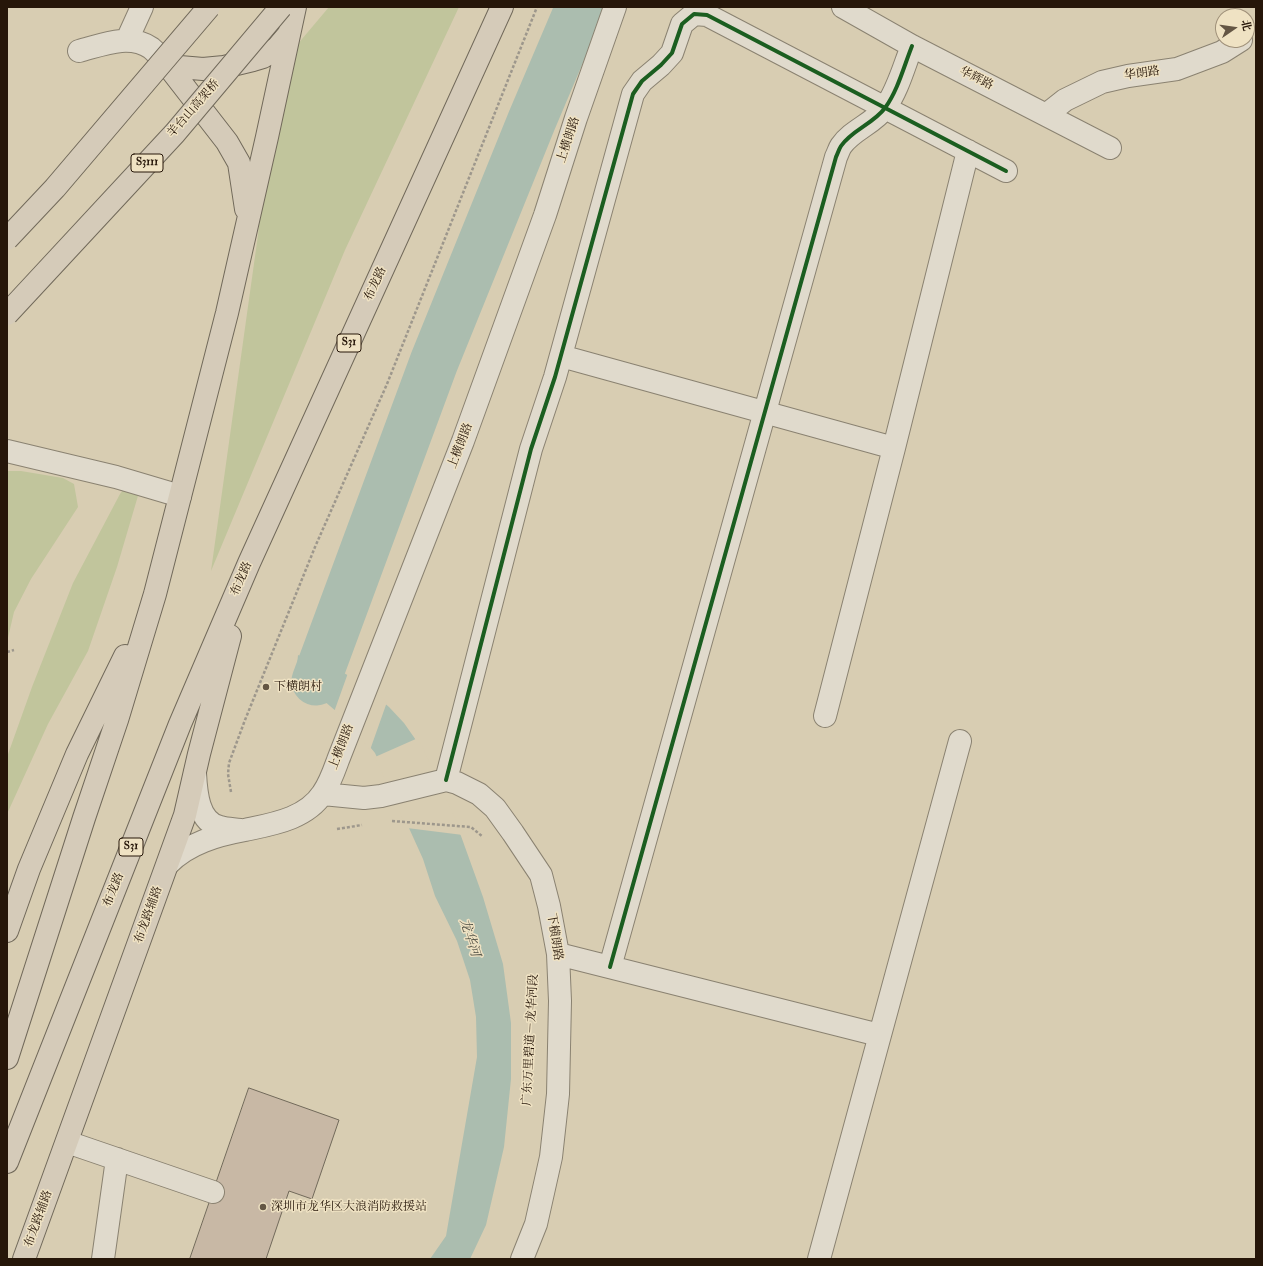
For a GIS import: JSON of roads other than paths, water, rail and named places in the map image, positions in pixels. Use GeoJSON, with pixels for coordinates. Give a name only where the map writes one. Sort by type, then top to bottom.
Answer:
{"type":"FeatureCollection","features":[{"type":"Feature","properties":{"kind":"main road"},"geometry":{"type":"LineString","coordinates":[[7,239],[55,188],[209,7]]}},
{"type":"Feature","properties":{"kind":"main road","name":"羊台山高架桥"},"geometry":{"type":"LineString","coordinates":[[7,314],[174,133],[281,7]]}},
{"type":"Feature","properties":{"kind":"main road"},"geometry":{"type":"LineString","coordinates":[[7,1058],[117,720],[155,594],[227,313],[295,7]]}},
{"type":"Feature","properties":{"kind":"main road","name":"布龙路"},"geometry":{"type":"LineString","coordinates":[[7,1162],[180,724],[249,563],[502,7]]}},
{"type":"Feature","properties":{"kind":"main road"},"geometry":{"type":"LineString","coordinates":[[168,66],[203,69],[224,67],[253,60],[264,57],[277,48],[288,35]]}},
{"type":"Feature","properties":{"kind":"main road"},"geometry":{"type":"LineString","coordinates":[[168,66],[227,142],[239,163],[248,218]]}},
{"type":"Feature","properties":{"kind":"main road","name":"布龙路辅路"},"geometry":{"type":"LineString","coordinates":[[24,1259],[185,816],[249,563]]}},
{"type":"Feature","properties":{"kind":"main road"},"geometry":{"type":"LineString","coordinates":[[7,931],[29,869],[77,754],[155,594]]}},
{"type":"Feature","properties":{"kind":"street"},"geometry":{"type":"LineString","coordinates":[[127,40],[142,7]]}},
{"type":"Feature","properties":{"kind":"street","name":"上横朗路"},"geometry":{"type":"LineString","coordinates":[[168,864],[175,856],[190,847],[215,837],[276,823],[294,817],[309,809],[323,794],[463,441],[545,215],[576,118],[615,7]]}},
{"type":"Feature","properties":{"kind":"street","name":"华辉路"},"geometry":{"type":"LineString","coordinates":[[843,7],[912,46],[1110,148]]}},
{"type":"Feature","properties":{"kind":"street"},"geometry":{"type":"LineString","coordinates":[[323,794],[364,798],[381,796],[446,780],[531,449],[561,356],[633,94],[642,82],[672,53],[682,24],[694,14],[707,15],[1006,171]]}},
{"type":"Feature","properties":{"kind":"street"},"geometry":{"type":"LineString","coordinates":[[79,51],[127,40],[143,44],[151,48],[168,66]]}},
{"type":"Feature","properties":{"kind":"street"},"geometry":{"type":"LineString","coordinates":[[610,967],[838,152],[840,146],[847,138],[867,125],[885,108],[896,88],[912,46]]}},
{"type":"Feature","properties":{"kind":"street","name":"华朗路"},"geometry":{"type":"LineString","coordinates":[[1046,115],[1066,100],[1102,82],[1128,76],[1177,70],[1228,48]]}},
{"type":"Feature","properties":{"kind":"street"},"geometry":{"type":"LineString","coordinates":[[824,716],[894,448],[968,151]]}},
{"type":"Feature","properties":{"kind":"street"},"geometry":{"type":"LineString","coordinates":[[561,356],[894,448]]}},
{"type":"Feature","properties":{"kind":"street"},"geometry":{"type":"LineString","coordinates":[[7,451],[116,476],[180,496]]}},
{"type":"Feature","properties":{"kind":"street"},"geometry":{"type":"LineString","coordinates":[[818,1259],[960,742]]}},
{"type":"Feature","properties":{"kind":"street"},"geometry":{"type":"LineString","coordinates":[[195,772],[196,792],[200,807],[206,820],[219,827],[243,830]]}},
{"type":"Feature","properties":{"kind":"street","name":"下横朗路"},"geometry":{"type":"LineString","coordinates":[[446,780],[466,787],[479,794],[495,808],[514,833],[541,875],[550,906],[558,954],[560,1001],[558,1094],[553,1141],[551,1157],[536,1224],[522,1259]]}},
{"type":"Feature","properties":{"kind":"street"},"geometry":{"type":"LineString","coordinates":[[558,954],[880,1035]]}},
{"type":"Feature","properties":{"kind":"street"},"geometry":{"type":"LineString","coordinates":[[67,1142],[213,1192]]}},
{"type":"Feature","properties":{"kind":"street"},"geometry":{"type":"LineString","coordinates":[[103,1259],[117,1159]]}},
{"type":"Feature","properties":{"kind":"water","name":"龙华河"},"geometry":{"type":"Polygon","coordinates":[[[298,655],[315,663],[332,666],[361,683],[389,707],[404,723],[418,743],[461,836],[483,897],[503,964],[511,1023],[511,1079],[504,1147],[486,1225],[470,1259],[430,1259],[446,1236],[477,1057],[476,1017],[470,980],[457,941],[435,896],[423,859],[375,753],[351,724],[323,700],[295,688],[298,655]]]}},
{"type":"Feature","properties":{"kind":"waterway"},"geometry":{"type":"LineString","coordinates":[[316,681],[434,362],[532,120],[580,7]]}},
{"type":"Feature","properties":{"kind":"place","name":"下横朗村"},"geometry":{"type":"Point","coordinates":[266,687]}},
{"type":"Feature","properties":{"kind":"place","name":"深圳市龙华区大浪消防救援站"},"geometry":{"type":"Point","coordinates":[263,1207]}}]}
